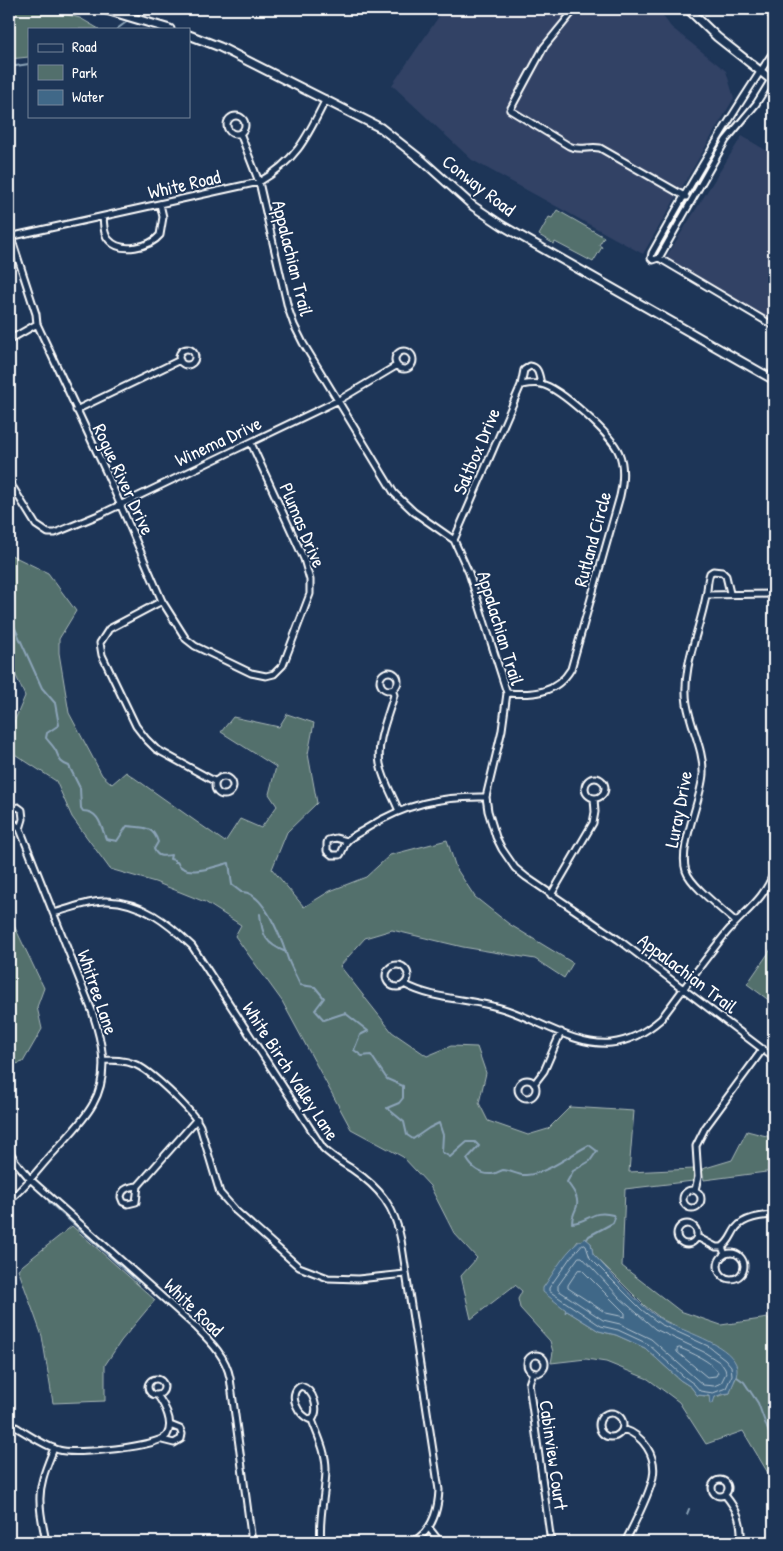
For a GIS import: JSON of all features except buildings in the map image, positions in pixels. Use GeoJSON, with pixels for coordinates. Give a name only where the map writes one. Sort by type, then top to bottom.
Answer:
{"type":"FeatureCollection","features":[{"type":"Feature","properties":{"kind":"highway"},"geometry":{"type":"LineString","coordinates":[[767,9],[774,15]]}},
{"type":"Feature","properties":{"kind":"street"},"geometry":{"type":"LineString","coordinates":[[102,9],[167,28]]}},
{"type":"Feature","properties":{"kind":"street"},"geometry":{"type":"LineString","coordinates":[[575,9],[544,47],[510,110],[574,148],[579,150],[593,147],[600,148],[691,200]]}},
{"type":"Feature","properties":{"kind":"street"},"geometry":{"type":"LineString","coordinates":[[688,9],[716,37],[760,72],[773,79],[756,104],[726,140],[659,258],[653,260],[651,256],[684,196],[760,72],[774,51]]}},
{"type":"Feature","properties":{"kind":"street","name":"Conway Road"},"geometry":{"type":"LineString","coordinates":[[190,35],[220,47],[369,121],[398,140],[463,197],[502,226],[774,380]]}},
{"type":"Feature","properties":{"kind":"street","name":"White Road"},"geometry":{"type":"LineString","coordinates":[[10,237],[259,182],[286,164],[291,158],[308,134],[326,99]]}},
{"type":"Feature","properties":{"kind":"street","name":"Appalachian Trail"},"geometry":{"type":"LineString","coordinates":[[240,133],[259,182],[288,308],[303,343],[394,493],[414,512],[454,540],[469,572],[507,693],[502,730],[486,797],[492,825],[508,859],[520,873],[619,940],[774,1058]]}},
{"type":"Feature","properties":{"kind":"street"},"geometry":{"type":"LineString","coordinates":[[103,217],[104,232],[109,241],[130,248],[140,247],[151,243],[160,235],[163,217],[160,204]]}},
{"type":"Feature","properties":{"kind":"street","name":"Rogue River Drive"},"geometry":{"type":"LineString","coordinates":[[10,237],[36,314],[37,324],[162,600],[186,639],[195,646],[251,673],[266,676],[274,674]]}},
{"type":"Feature","properties":{"kind":"street"},"geometry":{"type":"LineString","coordinates":[[659,258],[774,326]]}},
{"type":"Feature","properties":{"kind":"street"},"geometry":{"type":"LineString","coordinates":[[9,340],[37,324]]}},
{"type":"Feature","properties":{"kind":"street"},"geometry":{"type":"LineString","coordinates":[[76,410],[180,360]]}},
{"type":"Feature","properties":{"kind":"street","name":"Winema Drive"},"geometry":{"type":"LineString","coordinates":[[9,481],[36,525],[48,533],[54,533],[100,514],[251,443],[339,400],[396,366]]}},
{"type":"Feature","properties":{"kind":"street","name":"Saltbox Drive"},"geometry":{"type":"LineString","coordinates":[[454,540],[521,385],[524,370],[534,366],[541,384]]}},
{"type":"Feature","properties":{"kind":"street"},"geometry":{"type":"LineString","coordinates":[[521,385],[541,384]]}},
{"type":"Feature","properties":{"kind":"street","name":"Rutland Circle"},"geometry":{"type":"LineString","coordinates":[[507,693],[529,695],[548,690],[562,681],[571,669],[622,486],[622,464],[619,452],[610,440],[582,411],[550,388],[541,384]]}},
{"type":"Feature","properties":{"kind":"street","name":"Plumas Drive"},"geometry":{"type":"LineString","coordinates":[[251,443],[304,559],[310,580],[310,594],[306,606],[283,665],[274,674]]}},
{"type":"Feature","properties":{"kind":"street","name":"Luray Drive"},"geometry":{"type":"LineString","coordinates":[[730,594],[726,576],[722,572],[713,571],[708,579],[689,667],[687,685],[686,701],[689,718],[700,749],[703,774],[699,796],[683,851],[686,872],[692,882],[736,922]]}},
{"type":"Feature","properties":{"kind":"street"},"geometry":{"type":"LineString","coordinates":[[706,595],[774,594]]}},
{"type":"Feature","properties":{"kind":"street"},"geometry":{"type":"LineString","coordinates":[[162,600],[109,629],[100,643],[102,655],[136,726],[146,739],[156,749],[216,782]]}},
{"type":"Feature","properties":{"kind":"street"},"geometry":{"type":"LineString","coordinates":[[392,690],[394,695],[382,733],[380,766],[399,811]]}},
{"type":"Feature","properties":{"kind":"street"},"geometry":{"type":"LineString","coordinates":[[595,777],[603,781],[606,789],[601,796],[594,798],[587,793],[585,786],[589,780],[595,777]]}},
{"type":"Feature","properties":{"kind":"street"},"geometry":{"type":"LineString","coordinates":[[347,841],[399,811],[444,798],[460,796],[486,797]]}},
{"type":"Feature","properties":{"kind":"street"},"geometry":{"type":"LineString","coordinates":[[551,895],[593,823],[595,812],[594,798]]}},
{"type":"Feature","properties":{"kind":"street","name":"Whitree Lane"},"geometry":{"type":"LineString","coordinates":[[9,810],[18,806],[22,810],[23,818],[20,829]]}},
{"type":"Feature","properties":{"kind":"street","name":"Whitree Lane"},"geometry":{"type":"LineString","coordinates":[[9,818],[20,829],[92,1010],[100,1036],[103,1060],[100,1088],[93,1104],[30,1179],[9,1200]]}},
{"type":"Feature","properties":{"kind":"street"},"geometry":{"type":"LineString","coordinates":[[404,984],[408,978],[405,968],[398,965],[391,966],[387,972],[388,982],[394,986],[404,984],[433,995],[476,1002],[506,1010],[561,1032],[593,1042],[610,1043],[638,1036],[650,1029],[661,1019],[736,922],[761,898],[771,882],[774,872]]}},
{"type":"Feature","properties":{"kind":"street","name":"White Birch Valley Lane"},"geometry":{"type":"LineString","coordinates":[[54,913],[97,902],[119,903],[158,916],[170,925],[192,946],[323,1148],[330,1156],[363,1178],[382,1194],[388,1203],[398,1225],[439,1490],[438,1504],[429,1528],[415,1542]]}},
{"type":"Feature","properties":{"kind":"street"},"geometry":{"type":"LineString","coordinates":[[534,1084],[544,1071],[561,1032]]}},
{"type":"Feature","properties":{"kind":"street"},"geometry":{"type":"LineString","coordinates":[[695,1190],[698,1177],[696,1146],[704,1128],[763,1050]]}},
{"type":"Feature","properties":{"kind":"street"},"geometry":{"type":"LineString","coordinates":[[103,1060],[122,1060],[146,1070],[197,1119],[220,1193],[236,1211],[299,1267],[328,1278],[358,1279],[405,1274]]}},
{"type":"Feature","properties":{"kind":"street"},"geometry":{"type":"LineString","coordinates":[[138,1186],[197,1119]]}},
{"type":"Feature","properties":{"kind":"street","name":"White Road"},"geometry":{"type":"LineString","coordinates":[[9,1150],[14,1161],[30,1179],[197,1328],[224,1360],[230,1378],[252,1542]]}},
{"type":"Feature","properties":{"kind":"street"},"geometry":{"type":"LineString","coordinates":[[696,1237],[722,1247],[728,1244],[737,1227],[748,1220],[774,1215]]}},
{"type":"Feature","properties":{"kind":"street"},"geometry":{"type":"LineString","coordinates":[[722,1247],[725,1254]]}},
{"type":"Feature","properties":{"kind":"street"},"geometry":{"type":"LineString","coordinates":[[733,1253],[743,1260],[743,1273],[737,1278],[726,1279],[720,1273],[718,1265],[721,1257],[725,1254],[733,1253]]}},
{"type":"Feature","properties":{"kind":"street","name":"Cabinview Court"},"geometry":{"type":"LineString","coordinates":[[533,1372],[529,1384],[551,1542]]}},
{"type":"Feature","properties":{"kind":"street"},"geometry":{"type":"LineString","coordinates":[[312,1420],[315,1416],[316,1406],[310,1391],[306,1387],[296,1388],[294,1398],[302,1415],[312,1420],[323,1450],[326,1468],[320,1527],[321,1542]]}},
{"type":"Feature","properties":{"kind":"street"},"geometry":{"type":"LineString","coordinates":[[9,1423],[54,1448],[68,1452],[94,1451],[152,1443],[162,1440],[168,1434],[170,1425],[166,1409],[158,1396]]}},
{"type":"Feature","properties":{"kind":"street"},"geometry":{"type":"LineString","coordinates":[[615,1413],[621,1417],[623,1428],[618,1435],[606,1435],[600,1429],[600,1421],[604,1415],[615,1413]]}},
{"type":"Feature","properties":{"kind":"street"},"geometry":{"type":"LineString","coordinates":[[162,1440],[174,1443],[181,1439],[180,1429],[170,1425]]}},
{"type":"Feature","properties":{"kind":"street"},"geometry":{"type":"LineString","coordinates":[[623,1428],[638,1436],[646,1446],[653,1468],[650,1486],[625,1542]]}},
{"type":"Feature","properties":{"kind":"street"},"geometry":{"type":"LineString","coordinates":[[46,1542],[41,1513],[40,1490],[54,1448]]}},
{"type":"Feature","properties":{"kind":"street"},"geometry":{"type":"LineString","coordinates":[[725,1495],[735,1508],[738,1516],[742,1532],[741,1542]]}},
{"type":"Feature","properties":{"kind":"street"},"geometry":{"type":"LineString","coordinates":[[429,1528],[440,1542]]}},
{"type":"Feature","properties":{"kind":"shaded area"},"geometry":{"type":"Polygon","coordinates":[[[444,9],[658,9],[671,27],[726,71],[734,98],[643,254],[472,160],[392,85],[444,9]]]}},
{"type":"Feature","properties":{"kind":"shaded area"},"geometry":{"type":"Polygon","coordinates":[[[742,136],[774,155],[774,329],[661,265],[742,136]]]}},
{"type":"Feature","properties":{"kind":"green space"},"geometry":{"type":"Polygon","coordinates":[[[9,9],[46,9],[80,18],[97,28],[28,28],[28,57],[9,59],[9,9]]]}},
{"type":"Feature","properties":{"kind":"green space"},"geometry":{"type":"Polygon","coordinates":[[[557,210],[604,237],[599,245],[602,247],[593,262],[539,235],[549,217],[552,218],[557,210]]]}},
{"type":"Feature","properties":{"kind":"green space"},"geometry":{"type":"Polygon","coordinates":[[[9,552],[11,555],[48,573],[76,611],[59,639],[59,653],[69,713],[102,775],[112,784],[126,772],[225,842],[240,819],[261,828],[277,806],[269,794],[276,767],[221,732],[233,717],[279,727],[287,714],[314,723],[308,754],[317,803],[287,832],[272,869],[304,907],[330,891],[366,877],[390,855],[447,840],[456,868],[475,897],[509,924],[573,963],[564,978],[535,959],[463,947],[392,930],[365,938],[340,966],[392,1032],[427,1056],[451,1046],[477,1047],[486,1073],[479,1103],[488,1121],[528,1135],[548,1129],[570,1107],[634,1111],[629,1172],[694,1169],[693,1181],[625,1189],[622,1266],[680,1311],[721,1325],[768,1318],[774,1323],[774,1483],[743,1431],[706,1444],[679,1402],[648,1379],[606,1362],[586,1359],[551,1363],[553,1352],[550,1341],[520,1308],[518,1299],[522,1291],[515,1285],[471,1319],[461,1276],[477,1258],[454,1233],[430,1186],[403,1157],[351,1129],[282,1001],[235,936],[241,925],[205,902],[155,882],[110,869],[72,817],[56,781],[13,753],[9,756],[9,734],[25,696],[9,660],[9,552]],[[578,1241],[543,1288],[566,1310],[565,1312],[567,1311],[599,1331],[616,1335],[645,1348],[680,1380],[691,1387],[697,1395],[715,1397],[730,1393],[737,1376],[678,1327],[663,1320],[645,1306],[593,1254],[591,1243],[578,1241]]]}},
{"type":"Feature","properties":{"kind":"green space"},"geometry":{"type":"Polygon","coordinates":[[[9,915],[44,988],[37,1007],[42,1029],[23,1062],[9,1066],[9,915]]]}},
{"type":"Feature","properties":{"kind":"green space"},"geometry":{"type":"Polygon","coordinates":[[[774,945],[774,1004],[747,984],[774,945]]]}},
{"type":"Feature","properties":{"kind":"green space"},"geometry":{"type":"Polygon","coordinates":[[[747,1131],[774,1138],[774,1171],[704,1180],[702,1169],[732,1160],[747,1131]]]}},
{"type":"Feature","properties":{"kind":"green space"},"geometry":{"type":"Polygon","coordinates":[[[72,1226],[155,1300],[121,1341],[105,1365],[105,1401],[53,1403],[42,1336],[18,1269],[72,1226]]]}},
{"type":"Feature","properties":{"kind":"water"},"geometry":{"type":"Polygon","coordinates":[[[585,1238],[591,1243],[593,1254],[645,1308],[664,1321],[714,1344],[731,1357],[736,1364],[737,1372],[730,1393],[715,1397],[713,1403],[710,1404],[709,1396],[697,1395],[691,1387],[680,1380],[645,1348],[616,1335],[599,1331],[567,1311],[565,1313],[566,1310],[543,1292],[543,1288],[567,1253],[585,1238]]]}},
{"type":"Feature","properties":{"kind":"waterway"},"geometry":{"type":"LineString","coordinates":[[135,16],[141,12],[156,9]]}},
{"type":"Feature","properties":{"kind":"waterway"},"geometry":{"type":"LineString","coordinates":[[118,28],[129,20]]}},
{"type":"Feature","properties":{"kind":"waterway"},"geometry":{"type":"LineString","coordinates":[[9,67],[28,64]]}},
{"type":"Feature","properties":{"kind":"waterway"},"geometry":{"type":"LineString","coordinates":[[9,615],[42,688],[55,703],[59,725],[47,733],[46,738],[55,749],[60,760],[69,766],[80,788],[81,808],[83,811],[96,816],[106,839],[117,841],[127,826],[142,827],[150,830],[156,837],[158,842],[154,849],[157,854],[161,856],[171,855],[170,859],[187,870],[201,870],[229,863],[232,885],[241,892],[249,893],[257,899],[270,916],[300,985],[315,987],[324,998],[315,1010],[324,1020],[345,1013],[368,1031],[360,1035],[354,1050],[362,1056],[371,1055],[387,1079],[403,1086],[403,1098],[399,1103],[387,1108],[404,1122],[407,1135],[413,1139],[439,1123],[443,1135],[442,1152],[450,1157],[467,1142],[475,1142],[479,1146],[467,1159],[477,1170],[488,1174],[495,1174],[503,1170],[523,1175],[534,1174],[550,1168],[589,1145],[597,1151],[590,1161],[573,1171],[567,1182],[577,1199],[577,1207],[572,1223],[600,1214],[613,1215],[615,1218],[613,1223],[589,1236],[587,1239]]}},
{"type":"Feature","properties":{"kind":"waterway"},"geometry":{"type":"LineString","coordinates":[[260,914],[266,938],[274,946],[286,952]]}},
{"type":"Feature","properties":{"kind":"waterway"},"geometry":{"type":"LineString","coordinates":[[49,1202],[138,1282]]}},
{"type":"Feature","properties":{"kind":"waterway"},"geometry":{"type":"LineString","coordinates":[[737,1377],[744,1382],[758,1403],[774,1443]]}},
{"type":"Feature","properties":{"kind":"waterway"},"geometry":{"type":"LineString","coordinates":[[687,1514],[689,1509]]}}]}
